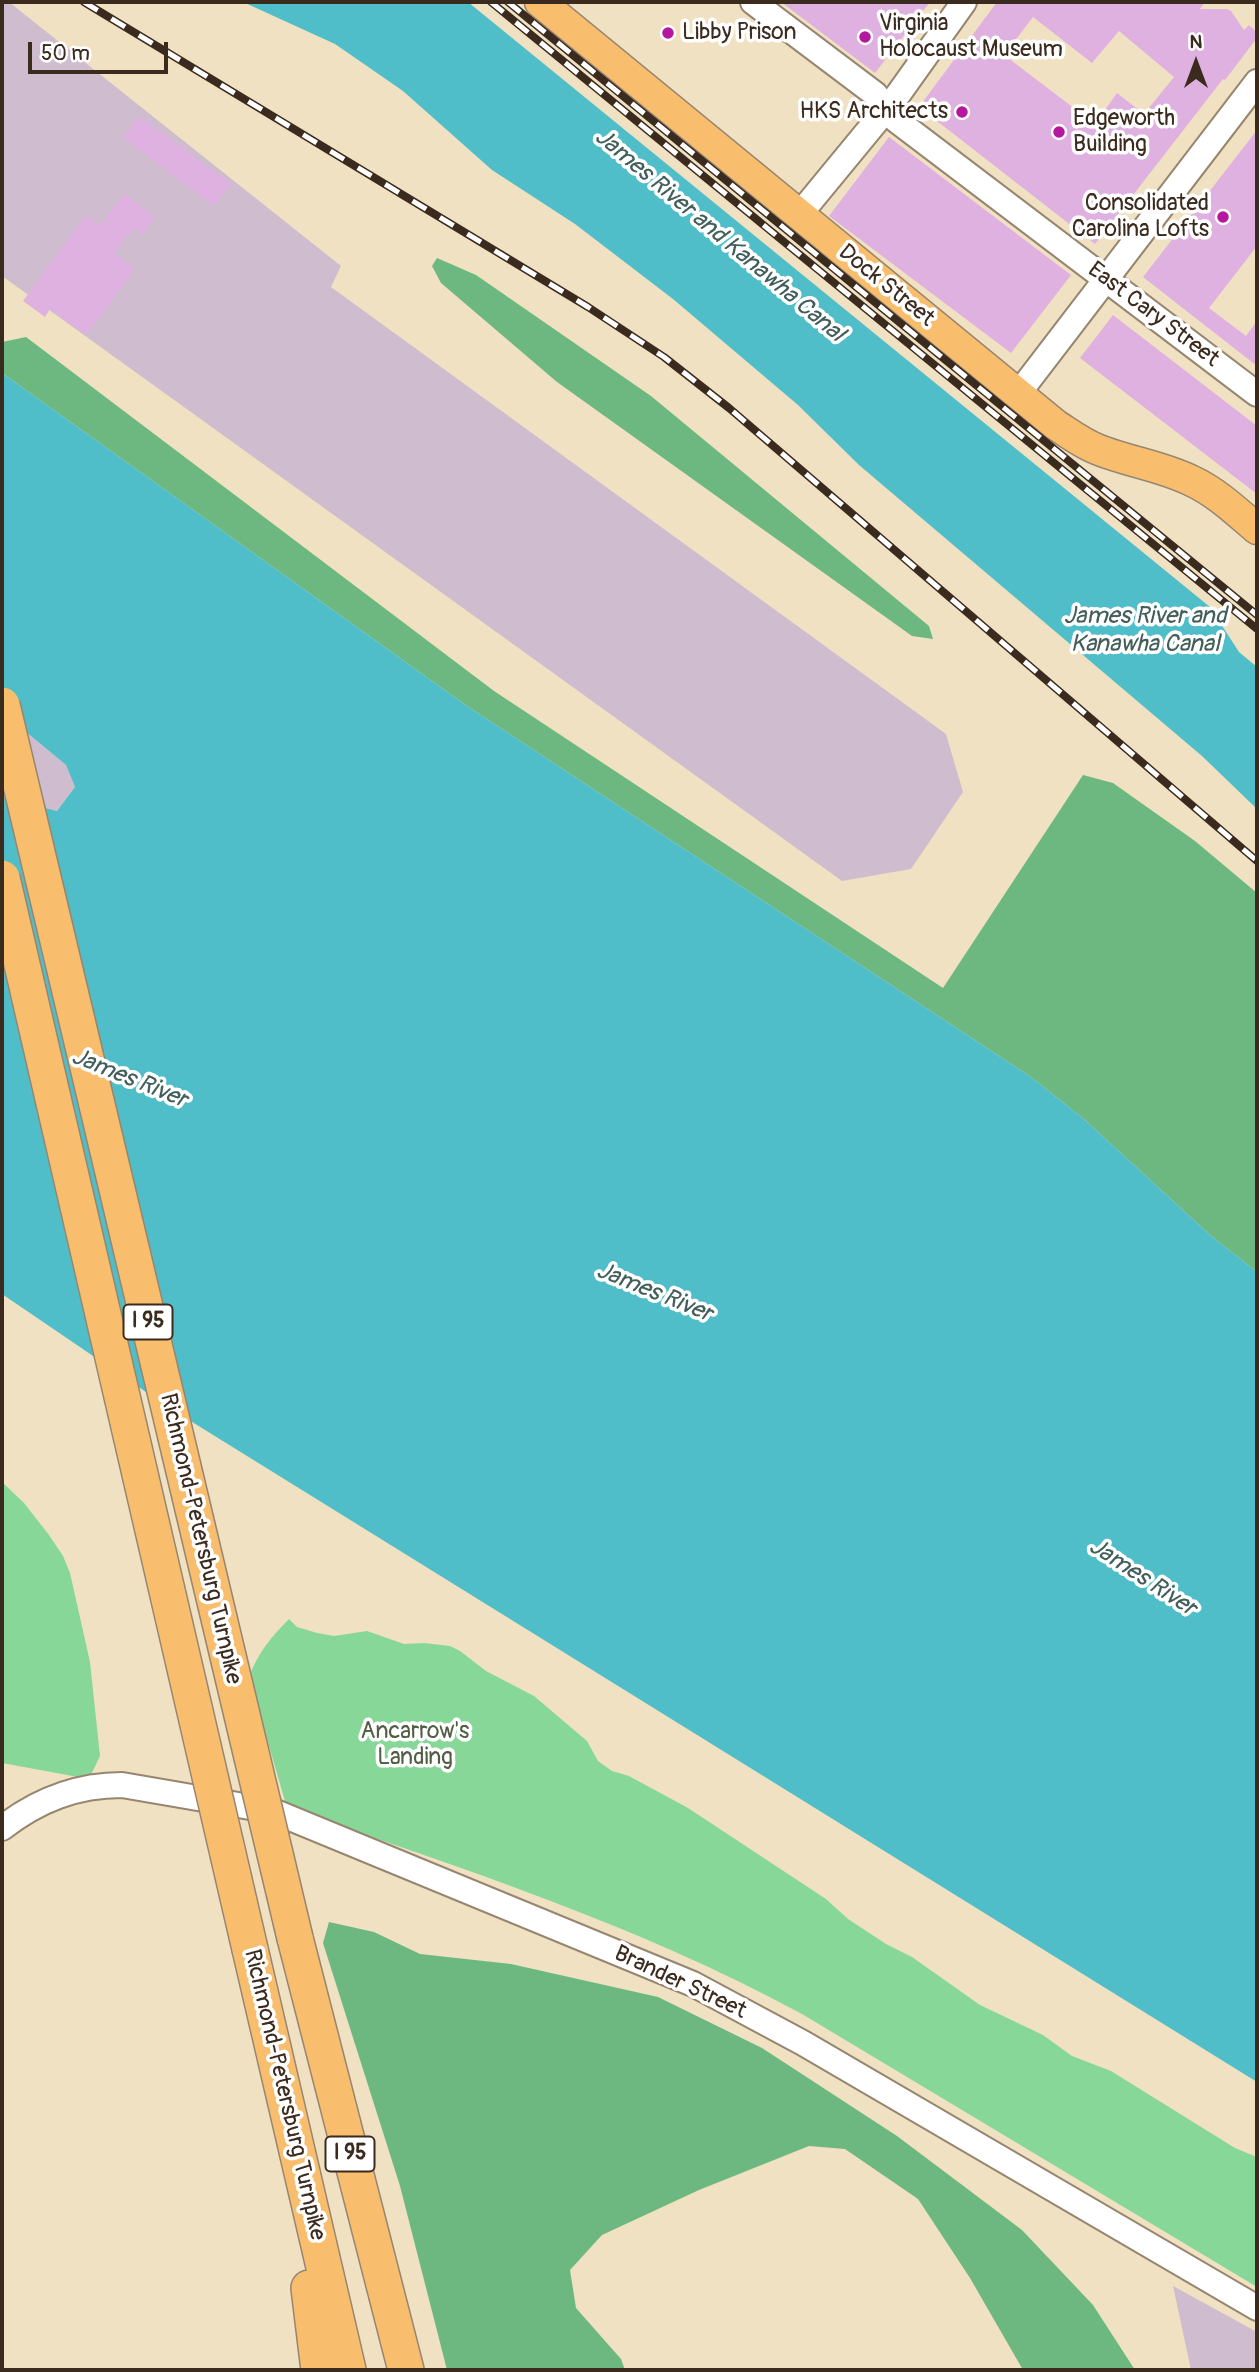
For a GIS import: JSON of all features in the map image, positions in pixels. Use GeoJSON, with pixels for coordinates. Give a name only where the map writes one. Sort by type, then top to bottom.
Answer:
{"type":"FeatureCollection","features":[{"type":"Feature","properties":{"kind":"highway","name":"Richmond-Petersburg Turnpike"},"geometry":{"type":"LineString","coordinates":[[2,705],[295,1938],[406,2370]]}},
{"type":"Feature","properties":{"kind":"highway","name":"Richmond-Petersburg Turnpike"},"geometry":{"type":"LineString","coordinates":[[2,878],[348,2370]]}},
{"type":"Feature","properties":{"kind":"highway"},"geometry":{"type":"LineString","coordinates":[[271,2042],[296,2197],[319,2370]]}},
{"type":"Feature","properties":{"kind":"main road","name":"Dock Street"},"geometry":{"type":"LineString","coordinates":[[540,2],[1056,425],[1085,444],[1193,481],[1214,494],[1257,529]]}},
{"type":"Feature","properties":{"kind":"street","name":"East Cary Street"},"geometry":{"type":"LineString","coordinates":[[753,2],[875,94],[896,120],[1257,394]]}},
{"type":"Feature","properties":{"kind":"street"},"geometry":{"type":"LineString","coordinates":[[799,215],[886,108],[964,2]]}},
{"type":"Feature","properties":{"kind":"street"},"geometry":{"type":"LineString","coordinates":[[1018,394],[1257,82]]}},
{"type":"Feature","properties":{"kind":"street","name":"Brander Street"},"geometry":{"type":"LineString","coordinates":[[2,1828],[26,1811],[55,1796],[93,1786],[122,1785],[273,1811],[693,1984],[803,2043],[1257,2308]]}},
{"type":"Feature","properties":{"kind":"shaded area"},"geometry":{"type":"Polygon","coordinates":[[[2,2],[9,2],[341,266],[331,287],[946,734],[963,792],[911,869],[842,881],[2,276],[2,2]]]}},
{"type":"Feature","properties":{"kind":"shaded area"},"geometry":{"type":"Polygon","coordinates":[[[2,712],[66,765],[75,787],[57,811],[2,797],[2,712]]]}},
{"type":"Feature","properties":{"kind":"shaded area"},"geometry":{"type":"Polygon","coordinates":[[[1173,2286],[1257,2332],[1257,2370],[1191,2370],[1173,2286]]]}},
{"type":"Feature","properties":{"kind":"green space"},"geometry":{"type":"Polygon","coordinates":[[[437,258],[476,275],[651,396],[929,626],[933,639],[912,636],[557,382],[441,283],[432,266],[437,258]]]}},
{"type":"Feature","properties":{"kind":"green space"},"geometry":{"type":"Polygon","coordinates":[[[26,337],[494,691],[943,988],[1083,775],[1113,783],[1195,841],[1257,893],[1257,1272],[1210,1235],[1085,1120],[1031,1077],[467,706],[2,373],[2,342],[26,337]]]}},
{"type":"Feature","properties":{"kind":"green space"},"geometry":{"type":"Polygon","coordinates":[[[2,1482],[24,1503],[49,1535],[70,1573],[90,1662],[100,1756],[89,1779],[2,1763],[2,1482]]]}},
{"type":"Feature","properties":{"kind":"green space","name":"Ancarrow's Landing"},"geometry":{"type":"Polygon","coordinates":[[[289,1619],[297,1627],[317,1633],[334,1636],[367,1631],[404,1644],[450,1646],[460,1651],[486,1671],[534,1696],[587,1741],[598,1761],[612,1771],[629,1776],[688,1808],[826,1899],[848,1919],[912,1957],[980,2005],[1043,2035],[1072,2056],[1111,2071],[1235,2148],[1257,2157],[1257,2287],[802,2014],[740,1982],[549,1900],[287,1808],[249,1677],[266,1646],[289,1619]]]}},
{"type":"Feature","properties":{"kind":"green space"},"geometry":{"type":"Polygon","coordinates":[[[329,1922],[374,1932],[420,1954],[511,1964],[658,1997],[762,2048],[897,2136],[1022,2230],[1093,2305],[1135,2370],[1023,2370],[970,2278],[918,2199],[845,2149],[809,2146],[699,2190],[602,2235],[570,2270],[576,2308],[621,2359],[625,2370],[447,2370],[400,2186],[323,1943],[329,1922]]]}},
{"type":"Feature","properties":{"kind":"water","name":"James River and Kanawha Canal"},"geometry":{"type":"Polygon","coordinates":[[[243,2],[468,2],[1210,607],[1239,652],[1257,667],[1257,809],[1202,756],[859,465],[798,405],[673,299],[575,224],[492,170],[403,91],[335,44],[243,2]]]}},
{"type":"Feature","properties":{"kind":"water","name":"James River"},"geometry":{"type":"Polygon","coordinates":[[[2,373],[467,706],[1031,1077],[1085,1120],[1210,1235],[1257,1272],[1257,2082],[168,1407],[2,1294],[2,797],[57,811],[75,787],[66,765],[2,712],[2,373]]]}},
{"type":"Feature","properties":{"kind":"building","name":"Virginia Holocaust Museum"},"geometry":{"type":"Polygon","coordinates":[[[781,2],[930,2],[875,73],[781,2]]]}},
{"type":"Feature","properties":{"kind":"building","name":"Edgeworth Building"},"geometry":{"type":"Polygon","coordinates":[[[997,2],[1205,2],[1200,9],[1227,9],[1244,30],[1249,25],[1257,32],[1257,38],[1225,80],[1223,79],[1095,244],[919,107],[997,2]],[[1033,17],[1004,55],[1095,124],[1117,93],[1144,114],[1174,77],[1119,31],[1092,63],[1033,17]]]}},
{"type":"Feature","properties":{"kind":"building"},"geometry":{"type":"Polygon","coordinates":[[[139,116],[231,184],[214,206],[123,138],[139,116]]]}},
{"type":"Feature","properties":{"kind":"building","name":"Consolidated Carolina Lofts"},"geometry":{"type":"Polygon","coordinates":[[[1257,130],[1257,246],[1209,308],[1246,336],[1257,321],[1257,366],[1143,277],[1257,130]]]}},
{"type":"Feature","properties":{"kind":"building"},"geometry":{"type":"Polygon","coordinates":[[[889,137],[1071,275],[1011,353],[829,216],[889,137]]]}},
{"type":"Feature","properties":{"kind":"building"},"geometry":{"type":"Polygon","coordinates":[[[124,194],[155,217],[142,235],[133,228],[114,254],[135,269],[86,335],[50,309],[45,317],[23,301],[86,215],[100,226],[124,194]]]}},
{"type":"Feature","properties":{"kind":"building"},"geometry":{"type":"Polygon","coordinates":[[[1113,315],[1257,426],[1257,494],[1080,358],[1113,315]]]}},
{"type":"Feature","properties":{"kind":"railway"},"geometry":{"type":"LineString","coordinates":[[84,2],[588,307],[664,357],[729,408],[1257,861]]}},
{"type":"Feature","properties":{"kind":"railway"},"geometry":{"type":"LineString","coordinates":[[491,2],[1257,629]]}},
{"type":"Feature","properties":{"kind":"railway"},"geometry":{"type":"LineString","coordinates":[[508,2],[1257,615]]}},
{"type":"Feature","properties":{"kind":"place","name":"Libby Prison"},"geometry":{"type":"Point","coordinates":[668,33]}},
{"type":"Feature","properties":{"kind":"place","name":"Virginia Holocaust Museum"},"geometry":{"type":"Point","coordinates":[865,37]}},
{"type":"Feature","properties":{"kind":"place","name":"HKS Architects"},"geometry":{"type":"Point","coordinates":[962,112]}},
{"type":"Feature","properties":{"kind":"place","name":"Edgeworth Building"},"geometry":{"type":"Point","coordinates":[1059,132]}},
{"type":"Feature","properties":{"kind":"place","name":"Consolidated Carolina Lofts"},"geometry":{"type":"Point","coordinates":[1223,217]}}]}
